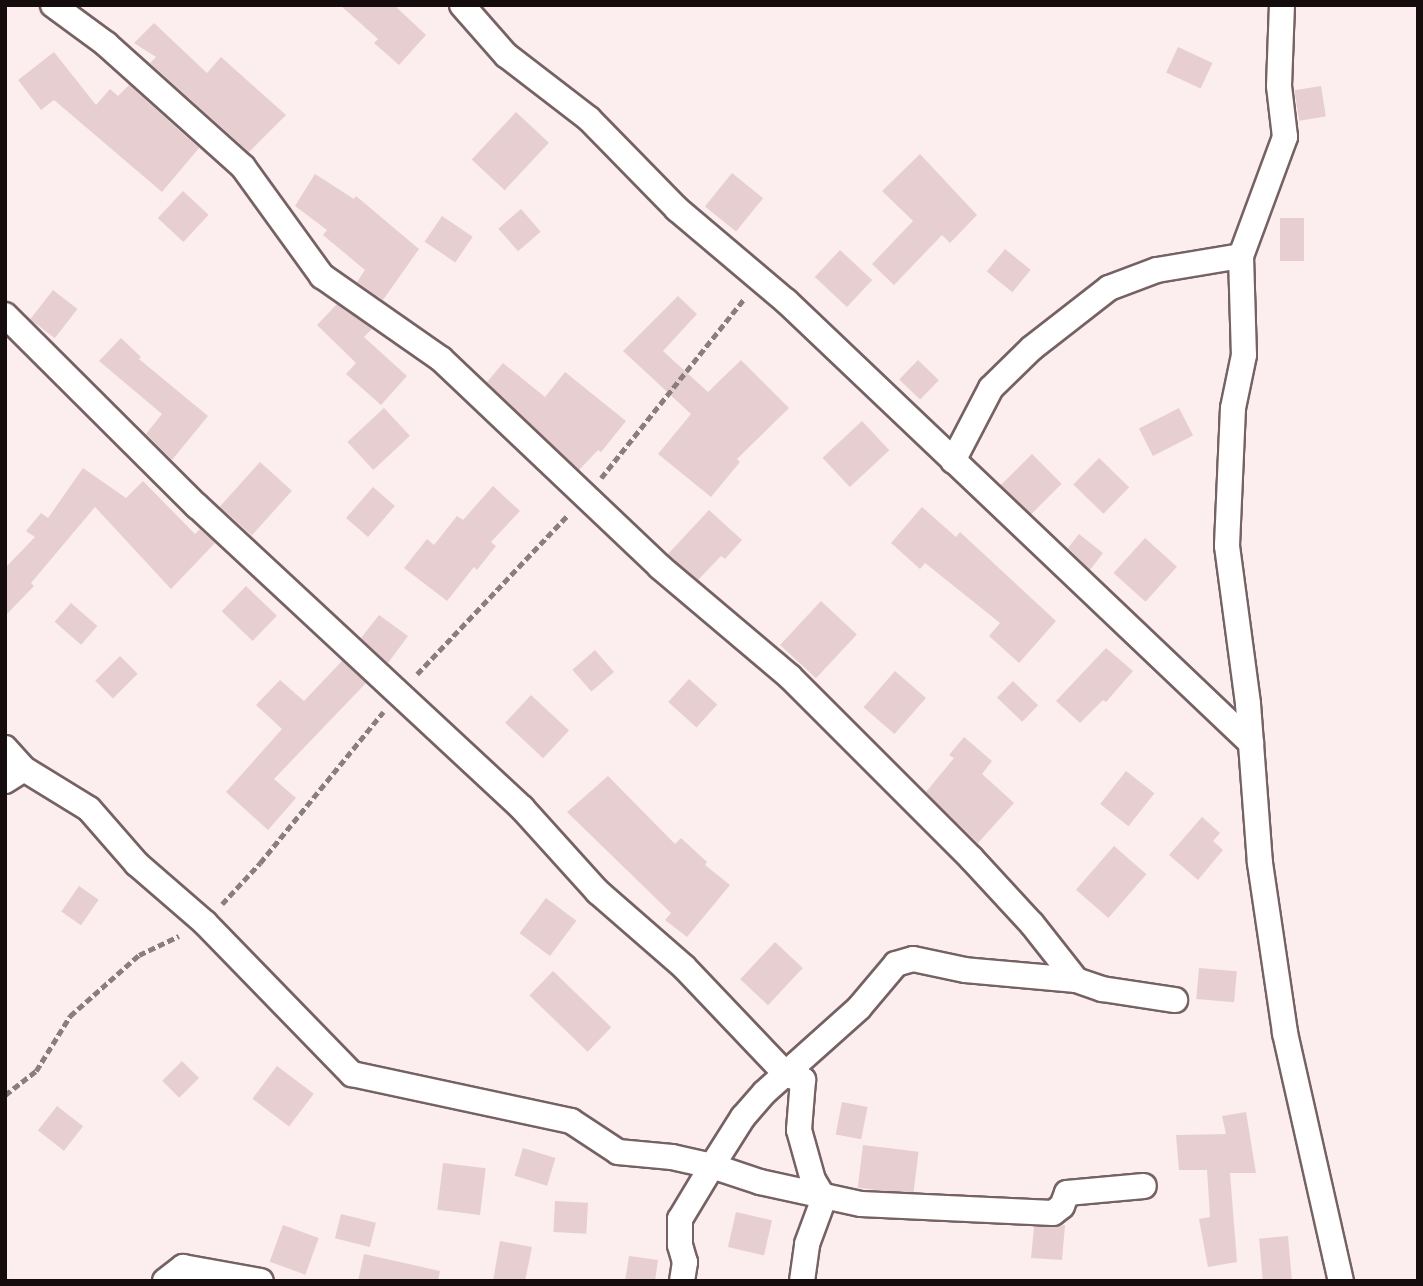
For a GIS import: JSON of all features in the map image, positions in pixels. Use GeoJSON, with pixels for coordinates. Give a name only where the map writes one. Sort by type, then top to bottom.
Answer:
{"type":"FeatureCollection","features":[{"type":"Feature","properties":{"kind":"street"},"geometry":{"type":"LineString","coordinates":[[53,5],[106,44],[243,167],[322,276],[441,359],[651,558],[790,677],[971,858],[1032,924],[1076,980]]}},
{"type":"Feature","properties":{"kind":"street"},"geometry":{"type":"LineString","coordinates":[[462,5],[506,55],[589,119],[677,209],[786,301],[1251,743]]}},
{"type":"Feature","properties":{"kind":"street"},"geometry":{"type":"LineString","coordinates":[[1282,5],[1279,86],[1285,137],[1241,256],[1244,355],[1233,408],[1227,546],[1251,743],[1260,863],[1285,1033],[1341,1281]]}},
{"type":"Feature","properties":{"kind":"street"},"geometry":{"type":"LineString","coordinates":[[953,461],[991,388],[1032,348],[1109,288],[1157,270],[1241,256]]}},
{"type":"Feature","properties":{"kind":"street"},"geometry":{"type":"LineString","coordinates":[[5,315],[197,506],[522,808],[598,892],[684,967],[787,1075],[803,1080],[799,1130],[813,1180],[824,1198]]}},
{"type":"Feature","properties":{"kind":"street"},"geometry":{"type":"LineString","coordinates":[[5,748],[15,775],[89,809],[137,864],[205,923],[352,1074],[571,1121],[618,1152],[712,1166],[824,1198],[861,1203],[1053,1213],[1062,1206],[1067,1193],[1144,1186]]}},
{"type":"Feature","properties":{"kind":"street"},"geometry":{"type":"LineString","coordinates":[[682,1281],[685,1262],[680,1245],[680,1219],[743,1117],[764,1093],[859,1008],[896,964],[913,959],[965,970],[1076,980],[1102,989],[1175,1000]]}},
{"type":"Feature","properties":{"kind":"street"},"geometry":{"type":"LineString","coordinates":[[802,1281],[807,1244],[824,1198]]}},
{"type":"Feature","properties":{"kind":"street"},"geometry":{"type":"LineString","coordinates":[[165,1281],[183,1266],[261,1281]]}},
{"type":"Feature","properties":{"kind":"building"},"geometry":{"type":"Polygon","coordinates":[[[340,5],[394,5],[426,35],[399,65],[374,43],[378,39],[340,5]]]}},
{"type":"Feature","properties":{"kind":"building"},"geometry":{"type":"Polygon","coordinates":[[[154,23],[207,73],[221,57],[286,115],[249,152],[150,63],[156,57],[134,43],[154,23]]]}},
{"type":"Feature","properties":{"kind":"building"},"geometry":{"type":"Polygon","coordinates":[[[1178,47],[1212,63],[1201,88],[1166,72],[1178,47]]]}},
{"type":"Feature","properties":{"kind":"building"},"geometry":{"type":"Polygon","coordinates":[[[54,52],[96,105],[110,89],[118,96],[129,85],[199,148],[162,192],[54,100],[41,110],[18,80],[54,52]]]}},
{"type":"Feature","properties":{"kind":"building"},"geometry":{"type":"Polygon","coordinates":[[[1321,86],[1326,117],[1299,121],[1294,90],[1321,86]]]}},
{"type":"Feature","properties":{"kind":"building"},"geometry":{"type":"Polygon","coordinates":[[[516,112],[549,143],[505,190],[472,160],[516,112]]]}},
{"type":"Feature","properties":{"kind":"building"},"geometry":{"type":"Polygon","coordinates":[[[920,154],[977,215],[950,243],[942,235],[894,285],[872,264],[913,221],[882,191],[920,154]]]}},
{"type":"Feature","properties":{"kind":"building"},"geometry":{"type":"Polygon","coordinates":[[[732,173],[763,198],[736,232],[705,206],[732,173]]]}},
{"type":"Feature","properties":{"kind":"building"},"geometry":{"type":"Polygon","coordinates":[[[315,174],[354,199],[356,196],[419,249],[383,300],[357,282],[365,270],[323,235],[327,230],[295,206],[315,174]]]}},
{"type":"Feature","properties":{"kind":"building"},"geometry":{"type":"Polygon","coordinates":[[[183,191],[209,215],[183,242],[158,218],[183,191]]]}},
{"type":"Feature","properties":{"kind":"building"},"geometry":{"type":"Polygon","coordinates":[[[521,209],[541,232],[518,251],[498,229],[521,209]]]}},
{"type":"Feature","properties":{"kind":"building"},"geometry":{"type":"Polygon","coordinates":[[[442,216],[473,237],[455,262],[425,242],[442,216]]]}},
{"type":"Feature","properties":{"kind":"building"},"geometry":{"type":"Polygon","coordinates":[[[1280,218],[1304,218],[1304,261],[1280,261],[1280,218]]]}},
{"type":"Feature","properties":{"kind":"building"},"geometry":{"type":"Polygon","coordinates":[[[1005,249],[1031,270],[1012,292],[987,272],[1005,249]]]}},
{"type":"Feature","properties":{"kind":"building"},"geometry":{"type":"Polygon","coordinates":[[[840,250],[872,280],[847,307],[815,277],[840,250]]]}},
{"type":"Feature","properties":{"kind":"building"},"geometry":{"type":"Polygon","coordinates":[[[53,290],[77,309],[55,338],[30,319],[53,290]]]}},
{"type":"Feature","properties":{"kind":"building"},"geometry":{"type":"Polygon","coordinates":[[[678,296],[697,314],[663,351],[708,392],[741,360],[789,408],[737,459],[740,462],[711,497],[658,454],[691,414],[623,351],[678,296]]]}},
{"type":"Feature","properties":{"kind":"building"},"geometry":{"type":"Polygon","coordinates":[[[337,304],[372,329],[364,337],[407,376],[381,405],[346,374],[356,363],[317,325],[337,304]]]}},
{"type":"Feature","properties":{"kind":"building"},"geometry":{"type":"Polygon","coordinates":[[[121,338],[141,357],[139,359],[208,416],[172,460],[146,434],[162,414],[99,361],[121,338]]]}},
{"type":"Feature","properties":{"kind":"building"},"geometry":{"type":"Polygon","coordinates":[[[918,360],[939,380],[920,400],[899,379],[918,360]]]}},
{"type":"Feature","properties":{"kind":"building"},"geometry":{"type":"Polygon","coordinates":[[[503,363],[545,397],[565,372],[626,421],[601,452],[598,450],[579,470],[487,382],[503,363]]]}},
{"type":"Feature","properties":{"kind":"building"},"geometry":{"type":"Polygon","coordinates":[[[384,408],[410,436],[373,470],[347,442],[384,408]]]}},
{"type":"Feature","properties":{"kind":"building"},"geometry":{"type":"Polygon","coordinates":[[[1179,408],[1193,436],[1153,456],[1139,428],[1179,408]]]}},
{"type":"Feature","properties":{"kind":"building"},"geometry":{"type":"Polygon","coordinates":[[[862,421],[889,450],[850,487],[823,458],[862,421]]]}},
{"type":"Feature","properties":{"kind":"building"},"geometry":{"type":"Polygon","coordinates":[[[1032,454],[1062,484],[1031,515],[1001,485],[1032,454]]]}},
{"type":"Feature","properties":{"kind":"building"},"geometry":{"type":"Polygon","coordinates":[[[1099,458],[1129,487],[1104,514],[1073,485],[1099,458]]]}},
{"type":"Feature","properties":{"kind":"building"},"geometry":{"type":"Polygon","coordinates":[[[260,462],[292,491],[252,535],[220,507],[260,462]]]}},
{"type":"Feature","properties":{"kind":"building"},"geometry":{"type":"Polygon","coordinates":[[[83,468],[126,498],[143,481],[195,534],[200,529],[215,543],[171,589],[95,507],[31,583],[34,586],[5,616],[5,568],[35,537],[26,531],[41,513],[48,518],[83,468]]]}},
{"type":"Feature","properties":{"kind":"building"},"geometry":{"type":"Polygon","coordinates":[[[493,486],[520,511],[491,542],[496,546],[477,570],[474,567],[447,601],[404,568],[427,539],[434,545],[457,516],[463,520],[493,486]]]}},
{"type":"Feature","properties":{"kind":"building"},"geometry":{"type":"Polygon","coordinates":[[[373,487],[395,506],[368,537],[346,518],[373,487]]]}},
{"type":"Feature","properties":{"kind":"building"},"geometry":{"type":"Polygon","coordinates":[[[922,507],[956,537],[960,532],[1056,621],[1019,663],[989,636],[1000,623],[925,563],[920,569],[891,543],[922,507]]]}},
{"type":"Feature","properties":{"kind":"building"},"geometry":{"type":"Polygon","coordinates":[[[709,510],[742,540],[725,559],[721,556],[698,580],[668,554],[709,510]]]}},
{"type":"Feature","properties":{"kind":"building"},"geometry":{"type":"Polygon","coordinates":[[[1079,534],[1103,553],[1090,570],[1068,548],[1079,534]]]}},
{"type":"Feature","properties":{"kind":"building"},"geometry":{"type":"Polygon","coordinates":[[[1145,538],[1177,567],[1146,602],[1114,573],[1145,538]]]}},
{"type":"Feature","properties":{"kind":"building"},"geometry":{"type":"Polygon","coordinates":[[[246,586],[277,616],[253,641],[222,611],[246,586]]]}},
{"type":"Feature","properties":{"kind":"building"},"geometry":{"type":"Polygon","coordinates":[[[821,601],[857,634],[816,678],[780,645],[821,601]]]}},
{"type":"Feature","properties":{"kind":"building"},"geometry":{"type":"Polygon","coordinates":[[[71,603],[97,626],[81,645],[55,622],[71,603]]]}},
{"type":"Feature","properties":{"kind":"building"},"geometry":{"type":"Polygon","coordinates":[[[379,615],[408,636],[388,663],[361,638],[379,615]]]}},
{"type":"Feature","properties":{"kind":"building"},"geometry":{"type":"Polygon","coordinates":[[[1106,648],[1133,671],[1106,702],[1103,700],[1080,723],[1056,701],[1106,648]]]}},
{"type":"Feature","properties":{"kind":"building"},"geometry":{"type":"Polygon","coordinates":[[[595,650],[614,672],[591,692],[572,670],[595,650]]]}},
{"type":"Feature","properties":{"kind":"building"},"geometry":{"type":"Polygon","coordinates":[[[120,656],[138,674],[113,698],[95,681],[120,656]]]}},
{"type":"Feature","properties":{"kind":"building"},"geometry":{"type":"Polygon","coordinates":[[[342,661],[366,683],[274,779],[296,798],[268,830],[226,792],[282,729],[256,705],[280,680],[304,701],[342,661]]]}},
{"type":"Feature","properties":{"kind":"building"},"geometry":{"type":"Polygon","coordinates":[[[895,671],[926,698],[894,734],[864,707],[895,671]]]}},
{"type":"Feature","properties":{"kind":"building"},"geometry":{"type":"Polygon","coordinates":[[[689,679],[717,704],[696,727],[668,702],[689,679]]]}},
{"type":"Feature","properties":{"kind":"building"},"geometry":{"type":"Polygon","coordinates":[[[1013,681],[1038,705],[1022,722],[997,698],[1013,681]]]}},
{"type":"Feature","properties":{"kind":"building"},"geometry":{"type":"Polygon","coordinates":[[[531,695],[569,730],[543,758],[505,723],[531,695]]]}},
{"type":"Feature","properties":{"kind":"building"},"geometry":{"type":"Polygon","coordinates":[[[964,737],[992,761],[982,774],[1014,803],[978,843],[926,792],[954,758],[949,755],[964,737]]]}},
{"type":"Feature","properties":{"kind":"building"},"geometry":{"type":"Polygon","coordinates":[[[1126,771],[1154,793],[1129,826],[1100,804],[1126,771]]]}},
{"type":"Feature","properties":{"kind":"building"},"geometry":{"type":"Polygon","coordinates":[[[608,776],[675,844],[681,838],[707,862],[705,865],[730,885],[687,937],[665,920],[671,913],[567,812],[608,776]]]}},
{"type":"Feature","properties":{"kind":"building"},"geometry":{"type":"Polygon","coordinates":[[[1202,817],[1220,833],[1213,841],[1223,850],[1198,880],[1169,855],[1202,817]]]}},
{"type":"Feature","properties":{"kind":"building"},"geometry":{"type":"Polygon","coordinates":[[[1114,846],[1146,874],[1108,918],[1076,890],[1114,846]]]}},
{"type":"Feature","properties":{"kind":"building"},"geometry":{"type":"Polygon","coordinates":[[[79,886],[99,900],[81,925],[61,911],[79,886]]]}},
{"type":"Feature","properties":{"kind":"building"},"geometry":{"type":"Polygon","coordinates":[[[546,898],[576,921],[550,956],[520,933],[546,898]]]}},
{"type":"Feature","properties":{"kind":"building"},"geometry":{"type":"Polygon","coordinates":[[[775,942],[803,968],[768,1005],[740,979],[775,942]]]}},
{"type":"Feature","properties":{"kind":"building"},"geometry":{"type":"Polygon","coordinates":[[[1199,968],[1237,971],[1234,1002],[1196,999],[1199,968]]]}},
{"type":"Feature","properties":{"kind":"building"},"geometry":{"type":"Polygon","coordinates":[[[553,971],[611,1027],[588,1052],[529,995],[553,971]]]}},
{"type":"Feature","properties":{"kind":"building"},"geometry":{"type":"Polygon","coordinates":[[[182,1061],[199,1078],[179,1098],[162,1081],[182,1061]]]}},
{"type":"Feature","properties":{"kind":"building"},"geometry":{"type":"Polygon","coordinates":[[[277,1066],[314,1094],[289,1126],[252,1099],[277,1066]]]}},
{"type":"Feature","properties":{"kind":"building"},"geometry":{"type":"Polygon","coordinates":[[[842,1102],[868,1107],[861,1139],[836,1134],[842,1102]]]}},
{"type":"Feature","properties":{"kind":"building"},"geometry":{"type":"Polygon","coordinates":[[[57,1106],[83,1126],[64,1151],[38,1130],[57,1106]]]}},
{"type":"Feature","properties":{"kind":"building"},"geometry":{"type":"Polygon","coordinates":[[[1246,1112],[1256,1173],[1230,1173],[1237,1262],[1208,1267],[1199,1219],[1210,1217],[1207,1170],[1179,1170],[1176,1135],[1226,1134],[1222,1116],[1246,1112]]]}},
{"type":"Feature","properties":{"kind":"building"},"geometry":{"type":"Polygon","coordinates":[[[863,1145],[919,1152],[913,1195],[858,1188],[863,1145]]]}},
{"type":"Feature","properties":{"kind":"building"},"geometry":{"type":"Polygon","coordinates":[[[523,1148],[556,1158],[547,1186],[515,1176],[523,1148]]]}},
{"type":"Feature","properties":{"kind":"building"},"geometry":{"type":"Polygon","coordinates":[[[443,1163],[486,1168],[480,1215],[437,1210],[443,1163]]]}},
{"type":"Feature","properties":{"kind":"building"},"geometry":{"type":"Polygon","coordinates":[[[555,1201],[588,1203],[586,1234],[553,1232],[555,1201]]]}},
{"type":"Feature","properties":{"kind":"building"},"geometry":{"type":"Polygon","coordinates":[[[736,1212],[772,1220],[764,1255],[728,1247],[736,1212]]]}},
{"type":"Feature","properties":{"kind":"building"},"geometry":{"type":"Polygon","coordinates":[[[341,1214],[376,1223],[370,1247],[335,1238],[341,1214]]]}},
{"type":"Feature","properties":{"kind":"building"},"geometry":{"type":"Polygon","coordinates":[[[283,1225],[319,1238],[305,1275],[270,1262],[283,1225]]]}},
{"type":"Feature","properties":{"kind":"building"},"geometry":{"type":"Polygon","coordinates":[[[1065,1225],[1062,1260],[1031,1258],[1034,1227],[1065,1225]]]}},
{"type":"Feature","properties":{"kind":"building"},"geometry":{"type":"Polygon","coordinates":[[[1288,1236],[1292,1281],[1263,1281],[1259,1239],[1288,1236]]]}},
{"type":"Feature","properties":{"kind":"building"},"geometry":{"type":"Polygon","coordinates":[[[500,1241],[532,1247],[525,1281],[493,1281],[500,1241]]]}},
{"type":"Feature","properties":{"kind":"building"},"geometry":{"type":"Polygon","coordinates":[[[364,1254],[440,1271],[438,1281],[358,1281],[364,1254]]]}},
{"type":"Feature","properties":{"kind":"building"},"geometry":{"type":"Polygon","coordinates":[[[629,1256],[658,1260],[655,1281],[625,1281],[629,1256]]]}}]}
